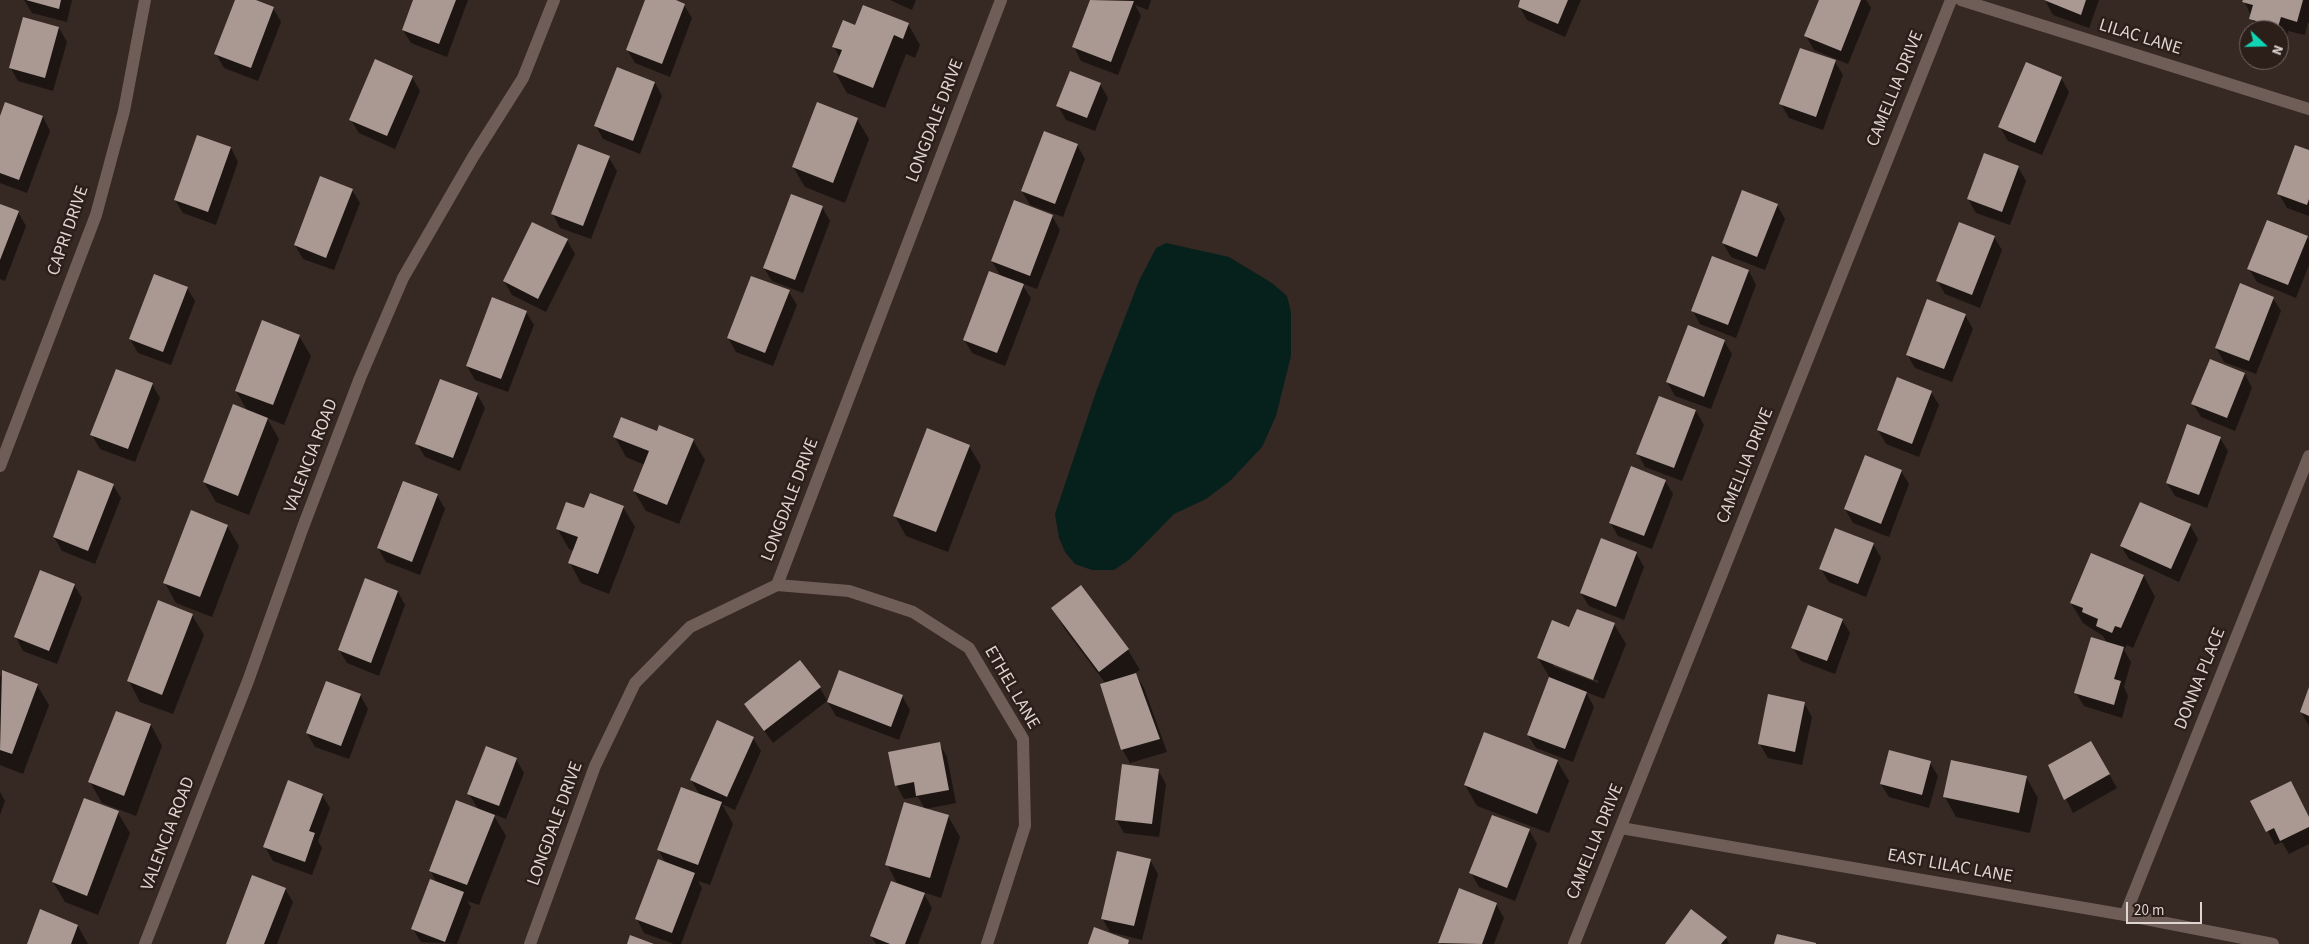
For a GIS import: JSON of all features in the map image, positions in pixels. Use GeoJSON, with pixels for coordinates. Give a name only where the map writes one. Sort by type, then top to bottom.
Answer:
{"type":"FeatureCollection","features":[{"type":"Feature","properties":{"kind":"street","name":"CAPRI DRIVE"},"geometry":{"type":"LineString","coordinates":[[0,466],[96,215],[124,111],[145,0]]}},
{"type":"Feature","properties":{"kind":"street","name":"VALENCIA ROAD"},"geometry":{"type":"LineString","coordinates":[[145,944],[248,680],[303,527],[368,360],[403,278],[472,157],[523,78],[554,0]]}},
{"type":"Feature","properties":{"kind":"street","name":"LONGDALE DRIVE"},"geometry":{"type":"LineString","coordinates":[[530,944],[595,766],[635,683],[690,627],[777,585],[1001,0]]}},
{"type":"Feature","properties":{"kind":"street","name":"CAMELLIA DRIVE"},"geometry":{"type":"LineString","coordinates":[[1574,944],[1951,0]]}},
{"type":"Feature","properties":{"kind":"street","name":"LILAC LANE"},"geometry":{"type":"LineString","coordinates":[[1961,0],[2309,109]]}},
{"type":"Feature","properties":{"kind":"street","name":"DONNA PLACE"},"geometry":{"type":"LineString","coordinates":[[2125,915],[2309,456]]}},
{"type":"Feature","properties":{"kind":"street","name":"ETHEL LANE"},"geometry":{"type":"LineString","coordinates":[[777,585],[848,591],[913,612],[969,648],[1023,739],[1025,826],[987,944]]}},
{"type":"Feature","properties":{"kind":"street","name":"EAST LILAC LANE"},"geometry":{"type":"LineString","coordinates":[[1621,828],[2125,915],[2273,944]]}},
{"type":"Feature","properties":{"kind":"water"},"geometry":{"type":"Polygon","coordinates":[[[1166,243],[1229,257],[1272,283],[1287,296],[1291,312],[1291,356],[1276,416],[1262,447],[1230,481],[1206,499],[1174,514],[1130,559],[1114,570],[1092,570],[1075,564],[1065,552],[1059,538],[1055,514],[1096,392],[1139,281],[1156,248],[1166,243]]]}},
{"type":"Feature","properties":{"kind":"building"},"geometry":{"type":"Polygon","coordinates":[[[26,0],[61,0],[59,9],[26,0]]]}},
{"type":"Feature","properties":{"kind":"building"},"geometry":{"type":"Polygon","coordinates":[[[235,0],[256,0],[274,7],[251,68],[214,54],[235,0]]]}},
{"type":"Feature","properties":{"kind":"building"},"geometry":{"type":"Polygon","coordinates":[[[413,0],[456,0],[439,44],[402,30],[413,0]]]}},
{"type":"Feature","properties":{"kind":"building"},"geometry":{"type":"Polygon","coordinates":[[[645,0],[676,0],[685,4],[662,64],[626,50],[645,0]]]}},
{"type":"Feature","properties":{"kind":"building"},"geometry":{"type":"Polygon","coordinates":[[[1090,0],[1134,1],[1111,62],[1072,47],[1090,0]]]}},
{"type":"Feature","properties":{"kind":"building"},"geometry":{"type":"Polygon","coordinates":[[[1520,0],[1568,0],[1558,24],[1518,7],[1520,0]]]}},
{"type":"Feature","properties":{"kind":"building"},"geometry":{"type":"Polygon","coordinates":[[[1819,0],[1861,0],[1841,51],[1804,36],[1819,0]]]}},
{"type":"Feature","properties":{"kind":"building"},"geometry":{"type":"Polygon","coordinates":[[[2044,0],[2086,0],[2081,15],[2044,0]]]}},
{"type":"Feature","properties":{"kind":"building"},"geometry":{"type":"Polygon","coordinates":[[[2243,0],[2303,0],[2297,22],[2281,17],[2280,20],[2249,19],[2253,5],[2242,2],[2243,0]]]}},
{"type":"Feature","properties":{"kind":"building"},"geometry":{"type":"Polygon","coordinates":[[[863,5],[909,23],[903,39],[894,35],[873,88],[833,72],[842,50],[832,47],[843,20],[855,25],[863,5]]]}},
{"type":"Feature","properties":{"kind":"building"},"geometry":{"type":"Polygon","coordinates":[[[23,17],[59,27],[45,78],[9,68],[23,17]]]}},
{"type":"Feature","properties":{"kind":"building"},"geometry":{"type":"Polygon","coordinates":[[[1800,48],[1836,60],[1816,117],[1779,104],[1800,48]]]}},
{"type":"Feature","properties":{"kind":"building"},"geometry":{"type":"Polygon","coordinates":[[[375,59],[413,76],[387,136],[349,120],[375,59]]]}},
{"type":"Feature","properties":{"kind":"building"},"geometry":{"type":"Polygon","coordinates":[[[2026,62],[2062,77],[2035,143],[1998,127],[2026,62]]]}},
{"type":"Feature","properties":{"kind":"building"},"geometry":{"type":"Polygon","coordinates":[[[617,67],[655,82],[633,141],[594,126],[617,67]]]}},
{"type":"Feature","properties":{"kind":"building"},"geometry":{"type":"Polygon","coordinates":[[[1070,71],[1101,83],[1087,118],[1056,106],[1070,71]]]}},
{"type":"Feature","properties":{"kind":"building"},"geometry":{"type":"Polygon","coordinates":[[[5,102],[43,116],[19,180],[0,173],[0,116],[5,102]]]}},
{"type":"Feature","properties":{"kind":"building"},"geometry":{"type":"Polygon","coordinates":[[[817,102],[858,118],[833,183],[792,167],[817,102]]]}},
{"type":"Feature","properties":{"kind":"building"},"geometry":{"type":"Polygon","coordinates":[[[1044,131],[1078,144],[1055,204],[1021,191],[1044,131]]]}},
{"type":"Feature","properties":{"kind":"building"},"geometry":{"type":"Polygon","coordinates":[[[197,135],[231,147],[208,212],[174,200],[197,135]]]}},
{"type":"Feature","properties":{"kind":"building"},"geometry":{"type":"Polygon","coordinates":[[[578,144],[610,156],[583,226],[551,214],[578,144]]]}},
{"type":"Feature","properties":{"kind":"building"},"geometry":{"type":"Polygon","coordinates":[[[2295,145],[2309,150],[2309,199],[2307,205],[2277,194],[2295,145]]]}},
{"type":"Feature","properties":{"kind":"building"},"geometry":{"type":"Polygon","coordinates":[[[1984,153],[2019,166],[2002,212],[1967,199],[1984,153]]]}},
{"type":"Feature","properties":{"kind":"building"},"geometry":{"type":"Polygon","coordinates":[[[320,176],[353,189],[326,258],[294,245],[320,176]]]}},
{"type":"Feature","properties":{"kind":"building"},"geometry":{"type":"Polygon","coordinates":[[[1742,190],[1778,204],[1757,257],[1722,243],[1742,190]]]}},
{"type":"Feature","properties":{"kind":"building"},"geometry":{"type":"Polygon","coordinates":[[[791,194],[823,206],[795,280],[763,268],[791,194]]]}},
{"type":"Feature","properties":{"kind":"building"},"geometry":{"type":"Polygon","coordinates":[[[1014,200],[1053,215],[1030,276],[991,261],[1014,200]]]}},
{"type":"Feature","properties":{"kind":"building"},"geometry":{"type":"Polygon","coordinates":[[[0,204],[19,211],[0,260],[0,204]]]}},
{"type":"Feature","properties":{"kind":"building"},"geometry":{"type":"Polygon","coordinates":[[[2267,220],[2308,236],[2288,285],[2247,269],[2267,220]]]}},
{"type":"Feature","properties":{"kind":"building"},"geometry":{"type":"Polygon","coordinates":[[[532,222],[568,239],[538,299],[503,281],[532,222]]]}},
{"type":"Feature","properties":{"kind":"building"},"geometry":{"type":"Polygon","coordinates":[[[1959,222],[1995,236],[1972,295],[1936,281],[1959,222]]]}},
{"type":"Feature","properties":{"kind":"building"},"geometry":{"type":"Polygon","coordinates":[[[1712,256],[1749,270],[1728,325],[1691,311],[1712,256]]]}},
{"type":"Feature","properties":{"kind":"building"},"geometry":{"type":"Polygon","coordinates":[[[989,271],[1024,284],[997,353],[963,340],[989,271]]]}},
{"type":"Feature","properties":{"kind":"building"},"geometry":{"type":"Polygon","coordinates":[[[154,274],[188,287],[163,352],[129,339],[154,274]]]}},
{"type":"Feature","properties":{"kind":"building"},"geometry":{"type":"Polygon","coordinates":[[[751,276],[790,290],[765,353],[727,338],[751,276]]]}},
{"type":"Feature","properties":{"kind":"building"},"geometry":{"type":"Polygon","coordinates":[[[2240,283],[2274,297],[2249,361],[2215,348],[2240,283]]]}},
{"type":"Feature","properties":{"kind":"building"},"geometry":{"type":"Polygon","coordinates":[[[492,297],[527,311],[501,379],[466,366],[492,297]]]}},
{"type":"Feature","properties":{"kind":"building"},"geometry":{"type":"Polygon","coordinates":[[[1927,299],[1966,314],[1944,369],[1906,355],[1927,299]]]}},
{"type":"Feature","properties":{"kind":"building"},"geometry":{"type":"Polygon","coordinates":[[[262,320],[300,335],[273,405],[235,391],[262,320]]]}},
{"type":"Feature","properties":{"kind":"building"},"geometry":{"type":"Polygon","coordinates":[[[1688,325],[1725,340],[1704,397],[1666,382],[1688,325]]]}},
{"type":"Feature","properties":{"kind":"building"},"geometry":{"type":"Polygon","coordinates":[[[2210,359],[2245,373],[2227,418],[2191,404],[2210,359]]]}},
{"type":"Feature","properties":{"kind":"building"},"geometry":{"type":"Polygon","coordinates":[[[116,369],[153,383],[128,449],[90,435],[116,369]]]}},
{"type":"Feature","properties":{"kind":"building"},"geometry":{"type":"Polygon","coordinates":[[[1897,377],[1932,391],[1912,444],[1877,430],[1897,377]]]}},
{"type":"Feature","properties":{"kind":"building"},"geometry":{"type":"Polygon","coordinates":[[[440,379],[478,393],[453,458],[415,444],[440,379]]]}},
{"type":"Feature","properties":{"kind":"building"},"geometry":{"type":"Polygon","coordinates":[[[1659,396],[1696,410],[1674,468],[1636,454],[1659,396]]]}},
{"type":"Feature","properties":{"kind":"building"},"geometry":{"type":"Polygon","coordinates":[[[233,404],[268,418],[238,496],[203,482],[233,404]]]}},
{"type":"Feature","properties":{"kind":"building"},"geometry":{"type":"Polygon","coordinates":[[[621,417],[657,431],[659,425],[694,439],[667,505],[633,491],[649,451],[613,437],[621,417]]]}},
{"type":"Feature","properties":{"kind":"building"},"geometry":{"type":"Polygon","coordinates":[[[2187,424],[2221,437],[2199,495],[2166,483],[2187,424]]]}},
{"type":"Feature","properties":{"kind":"building"},"geometry":{"type":"Polygon","coordinates":[[[927,428],[970,445],[936,532],[893,516],[927,428]]]}},
{"type":"Feature","properties":{"kind":"building"},"geometry":{"type":"Polygon","coordinates":[[[1865,455],[1902,470],[1881,524],[1844,509],[1865,455]]]}},
{"type":"Feature","properties":{"kind":"building"},"geometry":{"type":"Polygon","coordinates":[[[1631,466],[1666,480],[1644,536],[1609,523],[1631,466]]]}},
{"type":"Feature","properties":{"kind":"building"},"geometry":{"type":"Polygon","coordinates":[[[78,470],[114,484],[88,551],[53,537],[78,470]]]}},
{"type":"Feature","properties":{"kind":"building"},"geometry":{"type":"Polygon","coordinates":[[[403,481],[438,494],[412,562],[377,548],[403,481]]]}},
{"type":"Feature","properties":{"kind":"building"},"geometry":{"type":"Polygon","coordinates":[[[590,493],[624,506],[598,574],[568,563],[578,537],[556,529],[566,502],[584,508],[590,493]]]}},
{"type":"Feature","properties":{"kind":"building"},"geometry":{"type":"Polygon","coordinates":[[[2140,502],[2191,524],[2171,569],[2120,546],[2140,502]]]}},
{"type":"Feature","properties":{"kind":"building"},"geometry":{"type":"Polygon","coordinates":[[[191,510],[228,525],[200,597],[163,583],[191,510]]]}},
{"type":"Feature","properties":{"kind":"building"},"geometry":{"type":"Polygon","coordinates":[[[1835,528],[1874,543],[1858,584],[1819,569],[1835,528]]]}},
{"type":"Feature","properties":{"kind":"building"},"geometry":{"type":"Polygon","coordinates":[[[1601,538],[1637,552],[1616,607],[1580,593],[1601,538]]]}},
{"type":"Feature","properties":{"kind":"building"},"geometry":{"type":"Polygon","coordinates":[[[2091,553],[2144,575],[2121,628],[2115,626],[2112,633],[2096,626],[2098,619],[2082,612],[2083,608],[2070,603],[2091,553]]]}},
{"type":"Feature","properties":{"kind":"building"},"geometry":{"type":"Polygon","coordinates":[[[40,570],[75,584],[49,651],[14,637],[40,570]]]}},
{"type":"Feature","properties":{"kind":"building"},"geometry":{"type":"Polygon","coordinates":[[[365,578],[398,591],[371,663],[338,650],[365,578]]]}},
{"type":"Feature","properties":{"kind":"building"},"geometry":{"type":"Polygon","coordinates":[[[1081,585],[1129,649],[1099,672],[1051,608],[1081,585]]]}},
{"type":"Feature","properties":{"kind":"building"},"geometry":{"type":"Polygon","coordinates":[[[158,600],[193,614],[162,695],[127,681],[158,600]]]}},
{"type":"Feature","properties":{"kind":"building"},"geometry":{"type":"Polygon","coordinates":[[[1808,605],[1843,619],[1827,661],[1791,648],[1808,605]]]}},
{"type":"Feature","properties":{"kind":"building"},"geometry":{"type":"Polygon","coordinates":[[[1577,609],[1615,623],[1593,680],[1537,658],[1552,620],[1569,627],[1577,609]]]}},
{"type":"Feature","properties":{"kind":"building"},"geometry":{"type":"Polygon","coordinates":[[[2091,637],[2124,647],[2114,679],[2121,681],[2114,705],[2074,693],[2091,637]]]}},
{"type":"Feature","properties":{"kind":"building"},"geometry":{"type":"Polygon","coordinates":[[[800,660],[821,687],[764,731],[744,704],[800,660]]]}},
{"type":"Feature","properties":{"kind":"building"},"geometry":{"type":"Polygon","coordinates":[[[2,670],[38,684],[12,754],[0,750],[2,670]]]}},
{"type":"Feature","properties":{"kind":"building"},"geometry":{"type":"Polygon","coordinates":[[[839,670],[903,695],[891,727],[827,702],[839,670]]]}},
{"type":"Feature","properties":{"kind":"building"},"geometry":{"type":"Polygon","coordinates":[[[1136,673],[1160,739],[1121,750],[1100,684],[1136,673]]]}},
{"type":"Feature","properties":{"kind":"building"},"geometry":{"type":"Polygon","coordinates":[[[1549,677],[1587,692],[1565,749],[1527,735],[1549,677]]]}},
{"type":"Feature","properties":{"kind":"building"},"geometry":{"type":"Polygon","coordinates":[[[326,681],[361,694],[341,746],[306,733],[326,681]]]}},
{"type":"Feature","properties":{"kind":"building"},"geometry":{"type":"Polygon","coordinates":[[[2309,687],[2309,716],[2300,712],[2309,687]]]}},
{"type":"Feature","properties":{"kind":"building"},"geometry":{"type":"Polygon","coordinates":[[[1768,694],[1805,702],[1795,752],[1758,744],[1768,694]]]}},
{"type":"Feature","properties":{"kind":"building"},"geometry":{"type":"Polygon","coordinates":[[[116,711],[151,724],[124,796],[88,782],[116,711]]]}},
{"type":"Feature","properties":{"kind":"building"},"geometry":{"type":"Polygon","coordinates":[[[717,720],[754,737],[727,797],[690,780],[717,720]]]}},
{"type":"Feature","properties":{"kind":"building"},"geometry":{"type":"Polygon","coordinates":[[[1484,732],[1558,760],[1537,814],[1464,785],[1484,732]]]}},
{"type":"Feature","properties":{"kind":"building"},"geometry":{"type":"Polygon","coordinates":[[[2091,741],[2110,774],[2064,800],[2048,765],[2091,741]]]}},
{"type":"Feature","properties":{"kind":"building"},"geometry":{"type":"Polygon","coordinates":[[[940,742],[949,790],[916,796],[914,782],[895,786],[888,752],[940,742]]]}},
{"type":"Feature","properties":{"kind":"building"},"geometry":{"type":"Polygon","coordinates":[[[486,746],[517,758],[499,806],[467,794],[486,746]]]}},
{"type":"Feature","properties":{"kind":"building"},"geometry":{"type":"Polygon","coordinates":[[[1889,750],[1931,761],[1922,795],[1880,784],[1889,750]]]}},
{"type":"Feature","properties":{"kind":"building"},"geometry":{"type":"Polygon","coordinates":[[[1951,760],[2027,776],[2019,813],[1943,797],[1951,760]]]}},
{"type":"Feature","properties":{"kind":"building"},"geometry":{"type":"Polygon","coordinates":[[[1122,764],[1159,769],[1152,824],[1115,820],[1122,764]]]}},
{"type":"Feature","properties":{"kind":"building"},"geometry":{"type":"Polygon","coordinates":[[[288,780],[323,794],[309,831],[315,833],[305,862],[263,847],[288,780]]]}},
{"type":"Feature","properties":{"kind":"building"},"geometry":{"type":"Polygon","coordinates":[[[2291,781],[2309,817],[2309,827],[2280,841],[2274,828],[2266,832],[2250,801],[2291,781]]]}},
{"type":"Feature","properties":{"kind":"building"},"geometry":{"type":"Polygon","coordinates":[[[681,787],[722,802],[698,865],[657,850],[681,787]]]}},
{"type":"Feature","properties":{"kind":"building"},"geometry":{"type":"Polygon","coordinates":[[[84,798],[119,811],[87,896],[52,882],[84,798]]]}},
{"type":"Feature","properties":{"kind":"building"},"geometry":{"type":"Polygon","coordinates":[[[456,800],[495,815],[467,885],[429,871],[456,800]]]}},
{"type":"Feature","properties":{"kind":"building"},"geometry":{"type":"Polygon","coordinates":[[[904,802],[949,815],[930,878],[885,865],[904,802]]]}},
{"type":"Feature","properties":{"kind":"building"},"geometry":{"type":"Polygon","coordinates":[[[1492,815],[1530,829],[1507,888],[1469,873],[1492,815]]]}},
{"type":"Feature","properties":{"kind":"building"},"geometry":{"type":"Polygon","coordinates":[[[1117,851],[1151,859],[1134,926],[1101,919],[1117,851]]]}},
{"type":"Feature","properties":{"kind":"building"},"geometry":{"type":"Polygon","coordinates":[[[658,859],[695,873],[672,933],[635,919],[658,859]]]}},
{"type":"Feature","properties":{"kind":"building"},"geometry":{"type":"Polygon","coordinates":[[[252,875],[286,888],[264,944],[226,944],[252,875]]]}},
{"type":"Feature","properties":{"kind":"building"},"geometry":{"type":"Polygon","coordinates":[[[430,879],[464,892],[445,942],[411,929],[430,879]]]}},
{"type":"Feature","properties":{"kind":"building"},"geometry":{"type":"Polygon","coordinates":[[[891,881],[925,893],[905,944],[890,944],[870,936],[891,881]]]}},
{"type":"Feature","properties":{"kind":"building"},"geometry":{"type":"Polygon","coordinates":[[[1459,888],[1497,903],[1482,944],[1438,943],[1459,888]]]}},
{"type":"Feature","properties":{"kind":"building"},"geometry":{"type":"Polygon","coordinates":[[[40,909],[78,925],[71,944],[27,944],[40,909]]]}},
{"type":"Feature","properties":{"kind":"building"},"geometry":{"type":"Polygon","coordinates":[[[1691,909],[1727,937],[1721,944],[1665,944],[1691,909]]]}},
{"type":"Feature","properties":{"kind":"building"},"geometry":{"type":"Polygon","coordinates":[[[1094,927],[1129,940],[1128,944],[1088,944],[1094,927]]]}},
{"type":"Feature","properties":{"kind":"building"},"geometry":{"type":"Polygon","coordinates":[[[1777,934],[1816,943],[1816,944],[1774,944],[1777,934]]]}},
{"type":"Feature","properties":{"kind":"building"},"geometry":{"type":"Polygon","coordinates":[[[630,935],[654,944],[627,944],[630,935]]]}}]}
